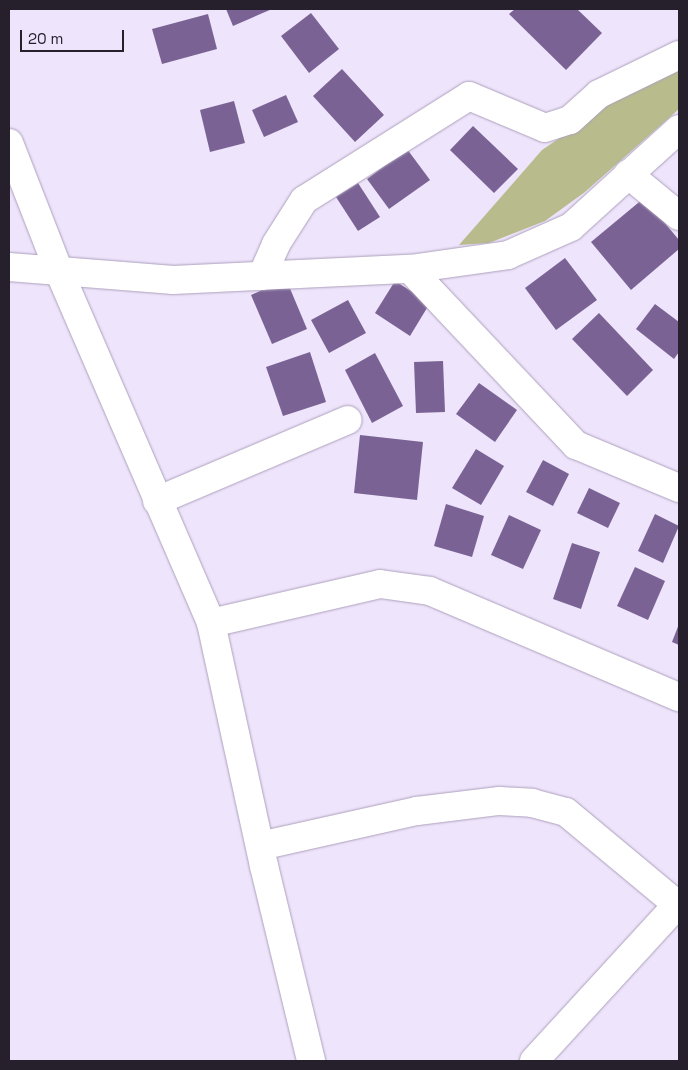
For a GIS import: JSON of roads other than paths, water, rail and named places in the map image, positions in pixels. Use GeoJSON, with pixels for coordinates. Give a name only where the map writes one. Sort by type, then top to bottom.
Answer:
{"type":"FeatureCollection","features":[{"type":"Feature","properties":{"kind":"street"},"geometry":{"type":"LineString","coordinates":[[262,276],[276,244],[304,200],[469,96],[545,128],[570,120],[599,94],[679,55]]}},
{"type":"Feature","properties":{"kind":"street"},"geometry":{"type":"LineString","coordinates":[[9,267],[58,269],[173,280],[410,269],[517,251],[571,227],[679,129]]}},
{"type":"Feature","properties":{"kind":"street"},"geometry":{"type":"LineString","coordinates":[[9,144],[58,269],[211,623],[260,846],[311,1061]]}},
{"type":"Feature","properties":{"kind":"street"},"geometry":{"type":"LineString","coordinates":[[628,174],[679,216]]}},
{"type":"Feature","properties":{"kind":"street"},"geometry":{"type":"LineString","coordinates":[[410,269],[576,445],[679,488]]}},
{"type":"Feature","properties":{"kind":"street"},"geometry":{"type":"LineString","coordinates":[[157,501],[348,420]]}},
{"type":"Feature","properties":{"kind":"street"},"geometry":{"type":"LineString","coordinates":[[211,623],[380,584],[430,591],[679,697]]}},
{"type":"Feature","properties":{"kind":"street"},"geometry":{"type":"LineString","coordinates":[[260,846],[417,811],[499,801],[532,802],[566,812],[679,905],[534,1061]]}}]}
